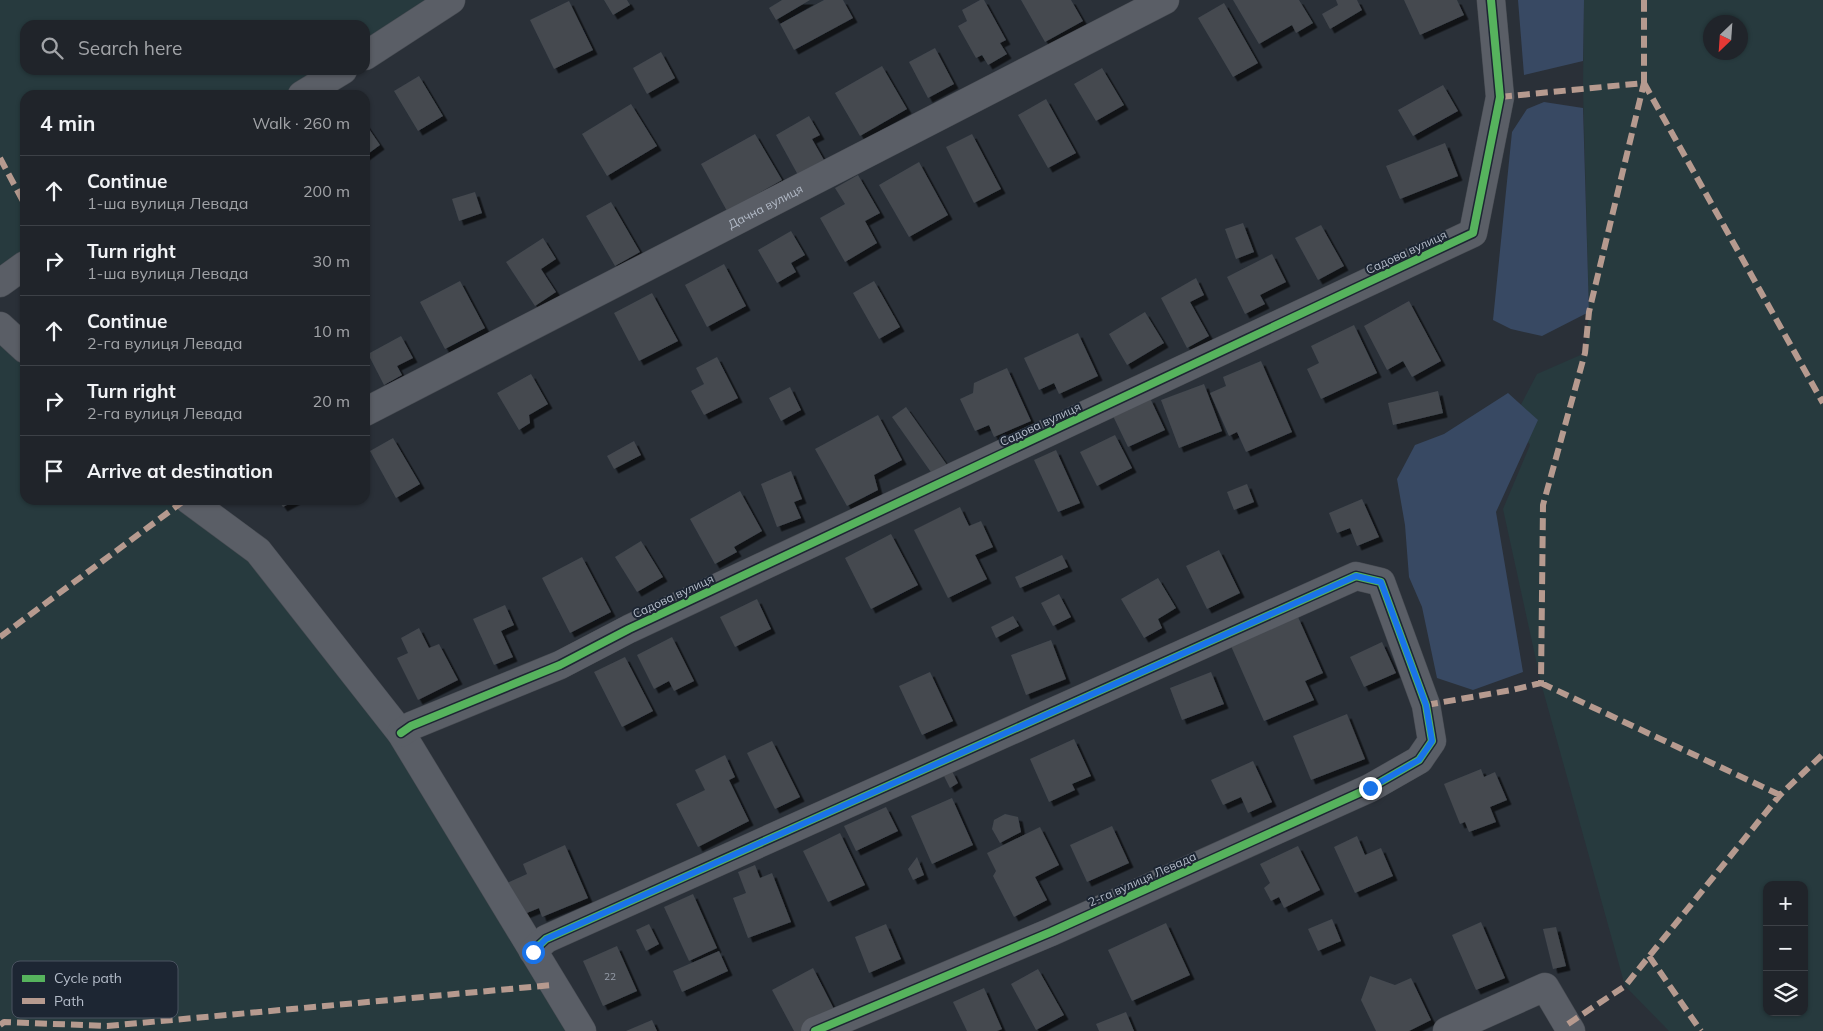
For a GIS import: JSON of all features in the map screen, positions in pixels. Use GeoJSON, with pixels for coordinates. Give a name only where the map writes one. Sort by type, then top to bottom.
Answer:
{"type":"FeatureCollection","features":[{"type":"Feature","properties":{"kind":"street"},"geometry":{"type":"LineString","coordinates":[[370,53],[451,0]]}},
{"type":"Feature","properties":{"kind":"street","name":"Дачна вулиця"},"geometry":{"type":"LineString","coordinates":[[370,409],[1165,0]]}},
{"type":"Feature","properties":{"kind":"street","name":"Садова вулиця"},"geometry":{"type":"LineString","coordinates":[[400,733],[412,726],[560,665],[629,629],[1473,233],[1500,97],[1491,0]]}},
{"type":"Feature","properties":{"kind":"street"},"geometry":{"type":"LineString","coordinates":[[310,90],[335,75]]}},
{"type":"Feature","properties":{"kind":"street"},"geometry":{"type":"LineString","coordinates":[[0,283],[20,269]]}},
{"type":"Feature","properties":{"kind":"street"},"geometry":{"type":"LineString","coordinates":[[0,326],[20,344]]}},
{"type":"Feature","properties":{"kind":"street"},"geometry":{"type":"LineString","coordinates":[[196,505],[258,551],[400,733],[582,1031]]}},
{"type":"Feature","properties":{"kind":"street","name":"2-га вулиця Левада"},"geometry":{"type":"LineString","coordinates":[[533,952],[546,939],[1356,576],[1381,582],[1426,705],[1432,741],[1419,760],[1370,788],[1051,932],[815,1031]]}},
{"type":"Feature","properties":{"kind":"street"},"geometry":{"type":"LineString","coordinates":[[1447,1031],[1545,987],[1571,1031]]}},
{"type":"Feature","properties":{"kind":"green space"},"geometry":{"type":"Polygon","coordinates":[[[0,0],[451,0],[370,53],[370,20],[20,20],[20,75],[335,75],[310,90],[20,90],[20,269],[0,283],[0,0]]]}},
{"type":"Feature","properties":{"kind":"green space"},"geometry":{"type":"Polygon","coordinates":[[[1584,0],[1823,0],[1823,1031],[1669,1031],[1625,986],[1541,683],[1503,509],[1530,445],[1514,418],[1537,374],[1585,353],[1589,312],[1583,88],[1584,0]]]}},
{"type":"Feature","properties":{"kind":"green space"},"geometry":{"type":"Polygon","coordinates":[[[0,326],[20,344],[20,505],[196,505],[258,551],[401,733],[582,1031],[0,1031],[0,326]]]}},
{"type":"Feature","properties":{"kind":"water"},"geometry":{"type":"Polygon","coordinates":[[[1518,0],[1584,0],[1583,61],[1524,75],[1518,0]]]}},
{"type":"Feature","properties":{"kind":"water"},"geometry":{"type":"Polygon","coordinates":[[[1544,102],[1583,108],[1589,312],[1542,336],[1511,329],[1493,320],[1512,132],[1527,109],[1544,102]]]}},
{"type":"Feature","properties":{"kind":"water"},"geometry":{"type":"Polygon","coordinates":[[[1508,393],[1538,420],[1496,512],[1523,672],[1473,690],[1437,678],[1422,607],[1409,577],[1405,525],[1397,479],[1415,445],[1444,434],[1508,393]]]}},
{"type":"Feature","properties":{"kind":"building"},"geometry":{"type":"Polygon","coordinates":[[[604,0],[627,0],[630,5],[613,15],[604,0]]]}},
{"type":"Feature","properties":{"kind":"building"},"geometry":{"type":"Polygon","coordinates":[[[782,0],[810,0],[776,20],[769,8],[782,0]]]}},
{"type":"Feature","properties":{"kind":"building"},"geometry":{"type":"Polygon","coordinates":[[[824,0],[843,0],[853,18],[794,50],[780,24],[824,0]]]}},
{"type":"Feature","properties":{"kind":"building"},"geometry":{"type":"Polygon","coordinates":[[[980,0],[984,0],[1006,40],[1000,43],[1007,54],[988,65],[982,55],[976,58],[958,26],[967,21],[962,10],[980,0]]]}},
{"type":"Feature","properties":{"kind":"building"},"geometry":{"type":"Polygon","coordinates":[[[1021,0],[1071,0],[1083,21],[1045,42],[1021,0]]]}},
{"type":"Feature","properties":{"kind":"building"},"geometry":{"type":"Polygon","coordinates":[[[1233,0],[1299,0],[1313,23],[1296,33],[1292,25],[1259,44],[1233,0]]]}},
{"type":"Feature","properties":{"kind":"building"},"geometry":{"type":"Polygon","coordinates":[[[1336,0],[1357,0],[1362,10],[1330,29],[1322,14],[1338,5],[1336,0]]]}},
{"type":"Feature","properties":{"kind":"building"},"geometry":{"type":"Polygon","coordinates":[[[1404,0],[1457,0],[1464,15],[1420,35],[1404,0]]]}},
{"type":"Feature","properties":{"kind":"building"},"geometry":{"type":"Polygon","coordinates":[[[569,1],[593,50],[554,69],[530,20],[569,1]]]}},
{"type":"Feature","properties":{"kind":"building"},"geometry":{"type":"Polygon","coordinates":[[[1224,3],[1258,63],[1233,77],[1198,18],[1224,3]]]}},
{"type":"Feature","properties":{"kind":"building"},"geometry":{"type":"Polygon","coordinates":[[[935,48],[954,84],[928,98],[909,62],[935,48]]]}},
{"type":"Feature","properties":{"kind":"building"},"geometry":{"type":"Polygon","coordinates":[[[661,52],[675,78],[647,94],[633,68],[661,52]]]}},
{"type":"Feature","properties":{"kind":"building"},"geometry":{"type":"Polygon","coordinates":[[[882,66],[907,109],[860,136],[835,93],[882,66]]]}},
{"type":"Feature","properties":{"kind":"building"},"geometry":{"type":"Polygon","coordinates":[[[1102,68],[1124,105],[1096,121],[1074,84],[1102,68]]]}},
{"type":"Feature","properties":{"kind":"building"},"geometry":{"type":"Polygon","coordinates":[[[419,76],[443,116],[418,131],[394,91],[419,76]]]}},
{"type":"Feature","properties":{"kind":"building"},"geometry":{"type":"Polygon","coordinates":[[[1443,85],[1458,111],[1413,136],[1398,110],[1443,85]]]}},
{"type":"Feature","properties":{"kind":"building"},"geometry":{"type":"Polygon","coordinates":[[[1046,99],[1076,153],[1048,168],[1018,115],[1046,99]]]}},
{"type":"Feature","properties":{"kind":"building"},"geometry":{"type":"Polygon","coordinates":[[[631,104],[657,146],[607,176],[582,134],[631,104]]]}},
{"type":"Feature","properties":{"kind":"building"},"geometry":{"type":"Polygon","coordinates":[[[809,116],[820,135],[812,139],[824,160],[798,175],[776,135],[809,116]]]}},
{"type":"Feature","properties":{"kind":"building"},"geometry":{"type":"Polygon","coordinates":[[[370,130],[380,145],[370,152],[370,130]]]}},
{"type":"Feature","properties":{"kind":"building"},"geometry":{"type":"Polygon","coordinates":[[[755,134],[782,180],[727,211],[701,164],[755,134]]]}},
{"type":"Feature","properties":{"kind":"building"},"geometry":{"type":"Polygon","coordinates":[[[972,134],[1001,189],[974,203],[946,147],[972,134]]]}},
{"type":"Feature","properties":{"kind":"building"},"geometry":{"type":"Polygon","coordinates":[[[1445,143],[1458,176],[1400,199],[1386,166],[1445,143]]]}},
{"type":"Feature","properties":{"kind":"building"},"geometry":{"type":"Polygon","coordinates":[[[919,162],[948,215],[909,237],[879,185],[919,162]]]}},
{"type":"Feature","properties":{"kind":"building"},"geometry":{"type":"Polygon","coordinates":[[[858,175],[880,213],[865,221],[877,243],[845,262],[820,218],[845,204],[835,188],[858,175]]]}},
{"type":"Feature","properties":{"kind":"building"},"geometry":{"type":"Polygon","coordinates":[[[475,192],[482,213],[459,221],[452,199],[475,192]]]}},
{"type":"Feature","properties":{"kind":"building"},"geometry":{"type":"Polygon","coordinates":[[[611,202],[640,252],[615,266],[586,216],[611,202]]]}},
{"type":"Feature","properties":{"kind":"building"},"geometry":{"type":"Polygon","coordinates":[[[1243,223],[1254,252],[1236,259],[1225,229],[1243,223]]]}},
{"type":"Feature","properties":{"kind":"building"},"geometry":{"type":"Polygon","coordinates":[[[1321,225],[1344,266],[1318,280],[1295,238],[1321,225]]]}},
{"type":"Feature","properties":{"kind":"building"},"geometry":{"type":"Polygon","coordinates":[[[791,231],[805,255],[791,263],[796,272],[777,283],[758,250],[791,231]]]}},
{"type":"Feature","properties":{"kind":"building"},"geometry":{"type":"Polygon","coordinates":[[[543,238],[556,259],[541,269],[556,292],[535,306],[506,262],[543,238]]]}},
{"type":"Feature","properties":{"kind":"building"},"geometry":{"type":"Polygon","coordinates":[[[1272,254],[1286,282],[1260,295],[1265,304],[1245,314],[1227,277],[1272,254]]]}},
{"type":"Feature","properties":{"kind":"building"},"geometry":{"type":"Polygon","coordinates":[[[724,264],[746,306],[707,327],[685,285],[724,264]]]}},
{"type":"Feature","properties":{"kind":"building"},"geometry":{"type":"Polygon","coordinates":[[[1196,278],[1204,295],[1190,302],[1209,336],[1187,348],[1161,298],[1196,278]]]}},
{"type":"Feature","properties":{"kind":"building"},"geometry":{"type":"Polygon","coordinates":[[[460,281],[485,328],[445,349],[420,302],[460,281]]]}},
{"type":"Feature","properties":{"kind":"building"},"geometry":{"type":"Polygon","coordinates":[[[874,281],[900,327],[879,339],[853,293],[874,281]]]}},
{"type":"Feature","properties":{"kind":"building"},"geometry":{"type":"Polygon","coordinates":[[[652,293],[678,341],[639,361],[614,313],[652,293]]]}},
{"type":"Feature","properties":{"kind":"building"},"geometry":{"type":"Polygon","coordinates":[[[1409,301],[1441,361],[1412,377],[1403,361],[1387,370],[1364,326],[1409,301]]]}},
{"type":"Feature","properties":{"kind":"building"},"geometry":{"type":"Polygon","coordinates":[[[1145,312],[1164,343],[1127,365],[1109,334],[1145,312]]]}},
{"type":"Feature","properties":{"kind":"building"},"geometry":{"type":"Polygon","coordinates":[[[1354,325],[1377,373],[1321,399],[1307,369],[1319,363],[1311,346],[1354,325]]]}},
{"type":"Feature","properties":{"kind":"building"},"geometry":{"type":"Polygon","coordinates":[[[1078,333],[1098,376],[1059,394],[1054,383],[1039,390],[1024,358],[1078,333]]]}},
{"type":"Feature","properties":{"kind":"building"},"geometry":{"type":"Polygon","coordinates":[[[401,336],[413,358],[397,366],[402,375],[384,385],[370,358],[370,353],[401,336]]]}},
{"type":"Feature","properties":{"kind":"building"},"geometry":{"type":"Polygon","coordinates":[[[717,357],[738,398],[704,415],[691,391],[704,384],[696,368],[717,357]]]}},
{"type":"Feature","properties":{"kind":"building"},"geometry":{"type":"Polygon","coordinates":[[[1261,361],[1292,432],[1246,452],[1237,432],[1229,436],[1210,393],[1226,386],[1223,377],[1261,361]]]}},
{"type":"Feature","properties":{"kind":"building"},"geometry":{"type":"Polygon","coordinates":[[[1007,368],[1031,421],[994,437],[989,425],[975,431],[960,399],[973,393],[974,383],[1007,368]]]}},
{"type":"Feature","properties":{"kind":"building"},"geometry":{"type":"Polygon","coordinates":[[[531,374],[548,404],[529,415],[530,423],[519,430],[497,393],[531,374]]]}},
{"type":"Feature","properties":{"kind":"building"},"geometry":{"type":"Polygon","coordinates":[[[1204,384],[1222,431],[1179,448],[1161,400],[1204,384]]]}},
{"type":"Feature","properties":{"kind":"building"},"geometry":{"type":"Polygon","coordinates":[[[790,387],[801,410],[781,421],[769,398],[790,387]]]}},
{"type":"Feature","properties":{"kind":"building"},"geometry":{"type":"Polygon","coordinates":[[[1438,391],[1443,413],[1393,425],[1388,403],[1438,391]]]}},
{"type":"Feature","properties":{"kind":"building"},"geometry":{"type":"Polygon","coordinates":[[[1150,398],[1165,430],[1128,447],[1113,416],[1150,398]]]}},
{"type":"Feature","properties":{"kind":"building"},"geometry":{"type":"Polygon","coordinates":[[[906,407],[947,465],[933,475],[892,417],[906,407]]]}},
{"type":"Feature","properties":{"kind":"building"},"geometry":{"type":"Polygon","coordinates":[[[878,415],[902,460],[874,475],[878,490],[847,506],[815,449],[878,415]]]}},
{"type":"Feature","properties":{"kind":"building"},"geometry":{"type":"Polygon","coordinates":[[[1115,435],[1132,468],[1097,486],[1080,452],[1115,435]]]}},
{"type":"Feature","properties":{"kind":"building"},"geometry":{"type":"Polygon","coordinates":[[[393,438],[420,484],[396,498],[370,451],[393,438]]]}},
{"type":"Feature","properties":{"kind":"building"},"geometry":{"type":"Polygon","coordinates":[[[634,441],[641,455],[614,469],[607,456],[634,441]]]}},
{"type":"Feature","properties":{"kind":"building"},"geometry":{"type":"Polygon","coordinates":[[[1056,450],[1080,503],[1058,512],[1034,460],[1056,450]]]}},
{"type":"Feature","properties":{"kind":"building"},"geometry":{"type":"Polygon","coordinates":[[[791,471],[802,499],[794,502],[801,518],[777,527],[761,484],[791,471]]]}},
{"type":"Feature","properties":{"kind":"building"},"geometry":{"type":"Polygon","coordinates":[[[1247,484],[1254,502],[1234,510],[1227,492],[1247,484]]]}},
{"type":"Feature","properties":{"kind":"building"},"geometry":{"type":"Polygon","coordinates":[[[740,491],[762,531],[734,547],[737,552],[715,564],[690,519],[740,491]]]}},
{"type":"Feature","properties":{"kind":"building"},"geometry":{"type":"Polygon","coordinates":[[[1362,499],[1379,537],[1357,546],[1350,528],[1337,533],[1329,513],[1362,499]]]}},
{"type":"Feature","properties":{"kind":"building"},"geometry":{"type":"Polygon","coordinates":[[[960,507],[969,526],[981,521],[993,547],[975,555],[987,579],[948,598],[914,530],[960,507]]]}},
{"type":"Feature","properties":{"kind":"building"},"geometry":{"type":"Polygon","coordinates":[[[891,534],[918,585],[871,609],[845,558],[891,534]]]}},
{"type":"Feature","properties":{"kind":"building"},"geometry":{"type":"Polygon","coordinates":[[[641,541],[663,577],[637,592],[615,557],[641,541]]]}},
{"type":"Feature","properties":{"kind":"building"},"geometry":{"type":"Polygon","coordinates":[[[1219,550],[1240,593],[1207,609],[1186,566],[1219,550]]]}},
{"type":"Feature","properties":{"kind":"building"},"geometry":{"type":"Polygon","coordinates":[[[1062,555],[1068,567],[1020,588],[1015,577],[1062,555]]]}},
{"type":"Feature","properties":{"kind":"building"},"geometry":{"type":"Polygon","coordinates":[[[582,557],[611,612],[570,633],[542,578],[582,557]]]}},
{"type":"Feature","properties":{"kind":"building"},"geometry":{"type":"Polygon","coordinates":[[[1158,578],[1176,608],[1158,619],[1162,628],[1144,638],[1121,599],[1158,578]]]}},
{"type":"Feature","properties":{"kind":"building"},"geometry":{"type":"Polygon","coordinates":[[[1059,594],[1071,617],[1053,626],[1041,603],[1059,594]]]}},
{"type":"Feature","properties":{"kind":"building"},"geometry":{"type":"Polygon","coordinates":[[[757,599],[771,629],[735,647],[720,617],[757,599]]]}},
{"type":"Feature","properties":{"kind":"building"},"geometry":{"type":"Polygon","coordinates":[[[505,605],[514,625],[501,631],[513,657],[494,665],[473,619],[505,605]]]}},
{"type":"Feature","properties":{"kind":"building"},"geometry":{"type":"Polygon","coordinates":[[[1013,616],[1019,626],[996,638],[991,627],[1013,616]]]}},
{"type":"Feature","properties":{"kind":"building"},"geometry":{"type":"Polygon","coordinates":[[[1298,617],[1323,673],[1305,681],[1314,700],[1264,721],[1231,646],[1298,617]]]}},
{"type":"Feature","properties":{"kind":"building"},"geometry":{"type":"Polygon","coordinates":[[[419,628],[429,648],[439,644],[458,680],[418,700],[397,658],[408,653],[401,638],[419,628]]]}},
{"type":"Feature","properties":{"kind":"building"},"geometry":{"type":"Polygon","coordinates":[[[672,637],[694,681],[674,691],[669,681],[654,689],[637,655],[672,637]]]}},
{"type":"Feature","properties":{"kind":"building"},"geometry":{"type":"Polygon","coordinates":[[[1051,640],[1066,679],[1026,695],[1011,655],[1051,640]]]}},
{"type":"Feature","properties":{"kind":"building"},"geometry":{"type":"Polygon","coordinates":[[[1382,642],[1396,673],[1364,687],[1350,657],[1382,642]]]}},
{"type":"Feature","properties":{"kind":"building"},"geometry":{"type":"Polygon","coordinates":[[[625,657],[653,711],[622,727],[594,672],[625,657]]]}},
{"type":"Feature","properties":{"kind":"building"},"geometry":{"type":"Polygon","coordinates":[[[930,672],[953,721],[922,735],[899,686],[930,672]]]}},
{"type":"Feature","properties":{"kind":"building"},"geometry":{"type":"Polygon","coordinates":[[[1211,672],[1224,704],[1182,720],[1170,688],[1211,672]]]}},
{"type":"Feature","properties":{"kind":"building"},"geometry":{"type":"Polygon","coordinates":[[[1347,714],[1365,759],[1311,780],[1293,736],[1347,714]]]}},
{"type":"Feature","properties":{"kind":"building"},"geometry":{"type":"Polygon","coordinates":[[[1074,739],[1091,776],[1072,784],[1075,790],[1049,802],[1030,759],[1074,739]]]}},
{"type":"Feature","properties":{"kind":"building"},"geometry":{"type":"Polygon","coordinates":[[[772,741],[800,797],[775,809],[747,753],[772,741]]]}},
{"type":"Feature","properties":{"kind":"building"},"geometry":{"type":"Polygon","coordinates":[[[725,755],[735,777],[729,780],[749,821],[698,847],[676,804],[705,790],[695,770],[725,755]]]}},
{"type":"Feature","properties":{"kind":"building"},"geometry":{"type":"Polygon","coordinates":[[[1253,761],[1272,802],[1248,813],[1241,797],[1223,805],[1211,780],[1253,761]]]}},
{"type":"Feature","properties":{"kind":"building"},"geometry":{"type":"Polygon","coordinates":[[[1481,769],[1484,777],[1495,772],[1507,800],[1490,807],[1496,822],[1469,832],[1465,822],[1460,824],[1444,784],[1481,769]]]}},
{"type":"Feature","properties":{"kind":"building"},"geometry":{"type":"Polygon","coordinates":[[[952,771],[958,783],[950,788],[944,776],[952,771]]]}},
{"type":"Feature","properties":{"kind":"building"},"geometry":{"type":"Polygon","coordinates":[[[952,798],[973,845],[932,864],[911,816],[952,798]]]}},
{"type":"Feature","properties":{"kind":"building"},"geometry":{"type":"Polygon","coordinates":[[[886,807],[898,831],[856,851],[844,826],[886,807]]]}},
{"type":"Feature","properties":{"kind":"building"},"geometry":{"type":"Polygon","coordinates":[[[1005,814],[1018,817],[1021,832],[1000,843],[992,829],[994,820],[1005,814]]]}},
{"type":"Feature","properties":{"kind":"building"},"geometry":{"type":"Polygon","coordinates":[[[1112,826],[1129,863],[1087,882],[1070,845],[1112,826]]]}},
{"type":"Feature","properties":{"kind":"building"},"geometry":{"type":"Polygon","coordinates":[[[1040,827],[1059,865],[1035,877],[1047,900],[1014,917],[993,876],[996,871],[987,853],[1040,827]]]}},
{"type":"Feature","properties":{"kind":"building"},"geometry":{"type":"Polygon","coordinates":[[[840,833],[865,885],[828,902],[803,851],[840,833]]]}},
{"type":"Feature","properties":{"kind":"building"},"geometry":{"type":"Polygon","coordinates":[[[1357,836],[1365,855],[1381,848],[1393,876],[1355,893],[1334,847],[1357,836]]]}},
{"type":"Feature","properties":{"kind":"building"},"geometry":{"type":"Polygon","coordinates":[[[565,845],[588,898],[542,917],[539,908],[522,915],[507,883],[527,874],[523,864],[565,845]]]}},
{"type":"Feature","properties":{"kind":"building"},"geometry":{"type":"Polygon","coordinates":[[[1298,846],[1320,890],[1284,908],[1279,897],[1271,901],[1264,888],[1270,883],[1260,864],[1298,846]]]}},
{"type":"Feature","properties":{"kind":"building"},"geometry":{"type":"Polygon","coordinates":[[[917,857],[924,875],[913,880],[908,869],[917,857]]]}},
{"type":"Feature","properties":{"kind":"building"},"geometry":{"type":"Polygon","coordinates":[[[755,865],[760,878],[772,873],[791,922],[748,938],[733,898],[746,893],[738,872],[755,865]]]}},
{"type":"Feature","properties":{"kind":"building"},"geometry":{"type":"Polygon","coordinates":[[[693,894],[717,948],[689,961],[664,907],[693,894]]]}},
{"type":"Feature","properties":{"kind":"building"},"geometry":{"type":"Polygon","coordinates":[[[1332,919],[1341,941],[1318,951],[1308,929],[1332,919]]]}},
{"type":"Feature","properties":{"kind":"building"},"geometry":{"type":"Polygon","coordinates":[[[1481,922],[1505,978],[1476,990],[1452,935],[1481,922]]]}},
{"type":"Feature","properties":{"kind":"building"},"geometry":{"type":"Polygon","coordinates":[[[1166,923],[1190,975],[1132,1001],[1108,950],[1166,923]]]}},
{"type":"Feature","properties":{"kind":"building"},"geometry":{"type":"Polygon","coordinates":[[[649,924],[659,944],[646,951],[636,930],[649,924]]]}},
{"type":"Feature","properties":{"kind":"building"},"geometry":{"type":"Polygon","coordinates":[[[886,924],[901,959],[869,973],[855,937],[886,924]]]}},
{"type":"Feature","properties":{"kind":"building"},"geometry":{"type":"Polygon","coordinates":[[[1556,927],[1566,966],[1553,969],[1543,929],[1556,927]]]}},
{"type":"Feature","properties":{"kind":"building"},"geometry":{"type":"Polygon","coordinates":[[[617,946],[637,991],[603,1006],[583,961],[617,946]]]}},
{"type":"Feature","properties":{"kind":"building"},"geometry":{"type":"Polygon","coordinates":[[[719,951],[728,971],[682,992],[673,971],[719,951]]]}},
{"type":"Feature","properties":{"kind":"building"},"geometry":{"type":"Polygon","coordinates":[[[813,968],[836,1013],[802,1031],[794,1031],[772,990],[813,968]]]}},
{"type":"Feature","properties":{"kind":"building"},"geometry":{"type":"Polygon","coordinates":[[[1038,969],[1064,1015],[1036,1030],[1011,984],[1038,969]]]}},
{"type":"Feature","properties":{"kind":"building"},"geometry":{"type":"Polygon","coordinates":[[[1370,976],[1395,985],[1411,978],[1431,1020],[1409,1031],[1376,1031],[1361,1000],[1370,976]]]}},
{"type":"Feature","properties":{"kind":"building"},"geometry":{"type":"Polygon","coordinates":[[[984,988],[1002,1029],[997,1031],[967,1031],[953,1002],[984,988]]]}},
{"type":"Feature","properties":{"kind":"building"},"geometry":{"type":"Polygon","coordinates":[[[1126,1012],[1134,1031],[1099,1031],[1096,1024],[1126,1012]]]}},
{"type":"Feature","properties":{"kind":"building"},"geometry":{"type":"Polygon","coordinates":[[[652,1020],[657,1031],[626,1031],[652,1020]]]}},
{"type":"Feature","properties":{"kind":"marked path"},"geometry":{"type":"LineString","coordinates":[[1500,97],[1644,83],[1644,0]]}},
{"type":"Feature","properties":{"kind":"marked path"},"geometry":{"type":"LineString","coordinates":[[1644,83],[1823,403]]}},
{"type":"Feature","properties":{"kind":"marked path"},"geometry":{"type":"LineString","coordinates":[[1426,705],[1541,683],[1543,505],[1585,353],[1589,312],[1644,83]]}},
{"type":"Feature","properties":{"kind":"marked path"},"geometry":{"type":"LineString","coordinates":[[0,158],[20,196]]}},
{"type":"Feature","properties":{"kind":"marked path"},"geometry":{"type":"LineString","coordinates":[[0,637],[178,505]]}},
{"type":"Feature","properties":{"kind":"marked path"},"geometry":{"type":"LineString","coordinates":[[1541,683],[1780,795]]}},
{"type":"Feature","properties":{"kind":"marked path"},"geometry":{"type":"LineString","coordinates":[[1568,1024],[1625,986],[1780,795],[1823,754]]}},
{"type":"Feature","properties":{"kind":"marked path"},"geometry":{"type":"LineString","coordinates":[[1649,956],[1701,1031]]}},
{"type":"Feature","properties":{"kind":"marked path"},"geometry":{"type":"LineString","coordinates":[[0,1025],[4,1022],[107,1026],[553,985]]}},
{"type":"Feature","properties":{"kind":"cycle path"},"geometry":{"type":"LineString","coordinates":[[401,733],[411,726],[560,665],[629,629],[1473,233],[1500,97],[1491,0]]}},
{"type":"Feature","properties":{"kind":"cycle path"},"geometry":{"type":"LineString","coordinates":[[533,951],[546,939],[1356,576],[1381,582],[1426,705],[1432,741],[1419,760],[1370,788],[1051,932],[815,1031]]}},
{"type":"Feature","properties":{"kind":"route"},"geometry":{"type":"LineString","coordinates":[[533,952],[546,939],[1356,576],[1381,582],[1426,705],[1432,741],[1419,760],[1370,788]]}}]}
